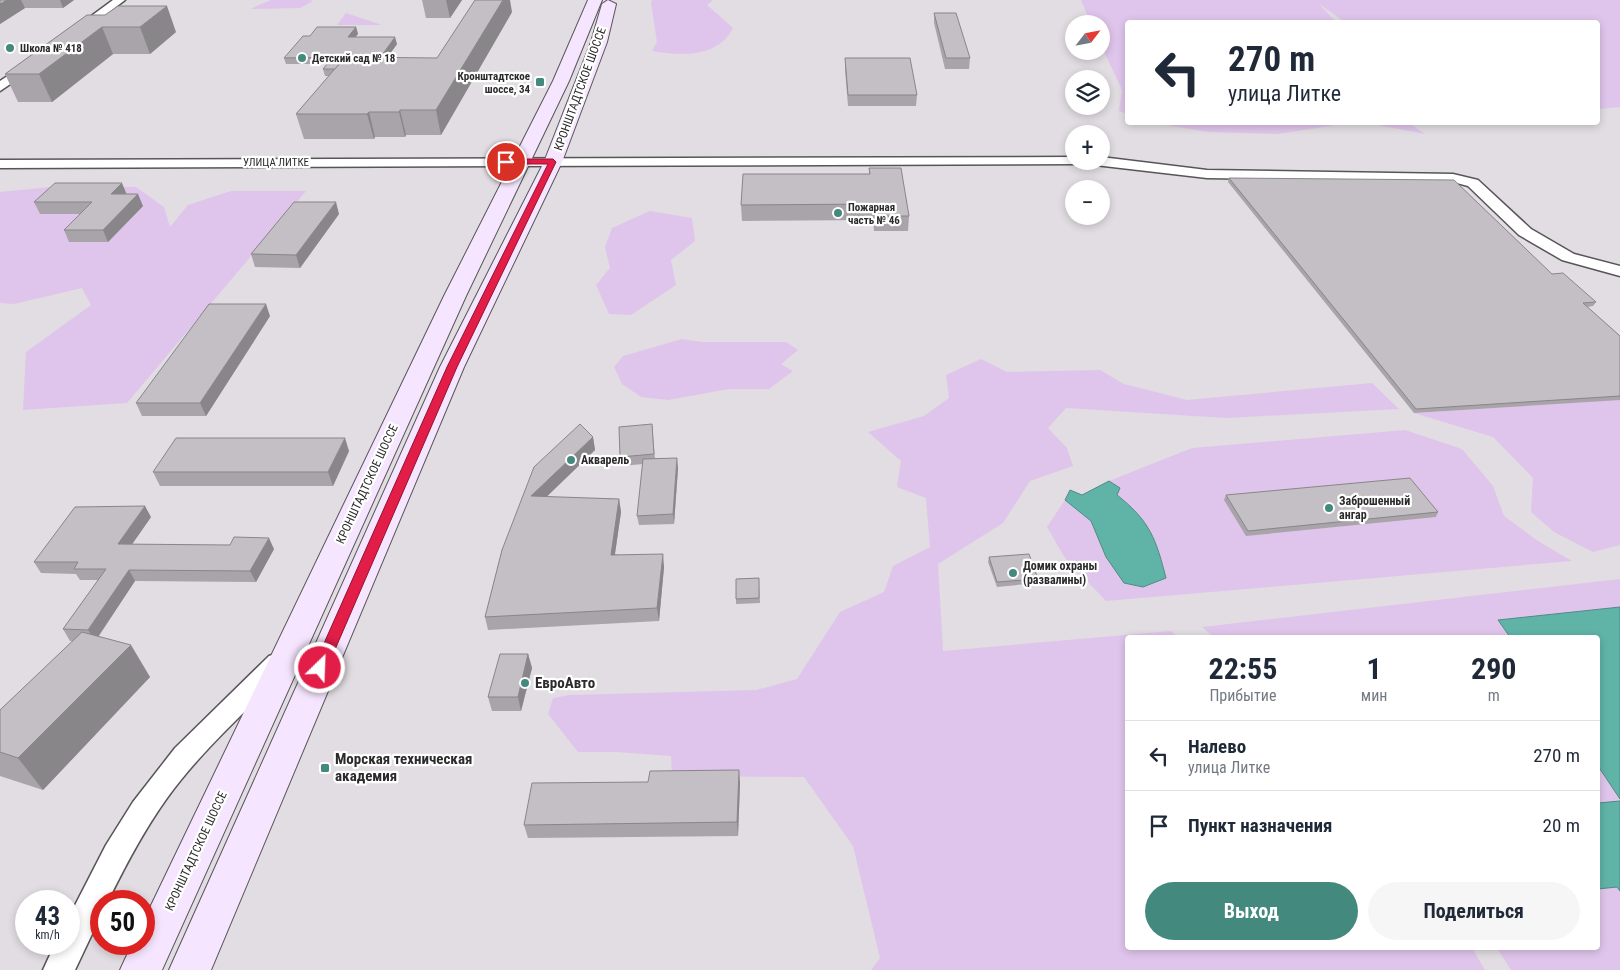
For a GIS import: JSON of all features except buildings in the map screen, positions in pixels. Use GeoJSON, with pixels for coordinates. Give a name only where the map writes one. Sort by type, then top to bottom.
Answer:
{"type":"FeatureCollection","features":[{"type":"Feature","properties":{"kind":"main road","name":"КРОНШТАДТСКОЕ ШОССЕ"},"geometry":{"type":"LineString","coordinates":[[141,970],[455,296],[561,82],[595,0]]}},
{"type":"Feature","properties":{"kind":"main road","name":"КРОНШТАДТСКОЕ ШОССЕ"},"geometry":{"type":"LineString","coordinates":[[190,970],[452,367],[553,162],[599,42],[611,0]]}},
{"type":"Feature","properties":{"kind":"street"},"geometry":{"type":"LineString","coordinates":[[65,40],[120,0]]}},
{"type":"Feature","properties":{"kind":"street"},"geometry":{"type":"LineString","coordinates":[[0,87],[40,58]]}},
{"type":"Feature","properties":{"kind":"street","name":"УЛИЦА ЛИТКЕ"},"geometry":{"type":"LineString","coordinates":[[0,164],[1065,161]]}},
{"type":"Feature","properties":{"kind":"street"},"geometry":{"type":"LineString","coordinates":[[1110,163],[1207,174],[1453,178],[1473,183],[1525,232],[1568,257],[1620,271]]}},
{"type":"Feature","properties":{"kind":"street"},"geometry":{"type":"LineString","coordinates":[[59,970],[125,839],[156,791],[182,760],[288,654]]}},
{"type":"Feature","properties":{"kind":"shaded area"},"geometry":{"type":"Polygon","coordinates":[[[271,0],[313,1],[300,8],[250,9],[271,0]]]}},
{"type":"Feature","properties":{"kind":"shaded area"},"geometry":{"type":"Polygon","coordinates":[[[652,0],[713,0],[707,5],[733,28],[718,45],[698,53],[675,54],[652,51],[657,42],[652,0]]]}},
{"type":"Feature","properties":{"kind":"shaded area"},"geometry":{"type":"Polygon","coordinates":[[[1081,0],[1620,0],[1620,107],[1600,109],[1600,20],[1342,20],[1319,4],[1334,20],[1125,20],[1125,113],[1119,111],[1122,90],[1108,60],[1110,60],[1110,15],[1087,15],[1081,0]]]}},
{"type":"Feature","properties":{"kind":"shaded area"},"geometry":{"type":"Polygon","coordinates":[[[346,13],[382,25],[337,25],[346,13]]]}},
{"type":"Feature","properties":{"kind":"shaded area"},"geometry":{"type":"Polygon","coordinates":[[[1165,125],[1336,125],[1277,134],[1209,132],[1165,125]]]}},
{"type":"Feature","properties":{"kind":"shaded area"},"geometry":{"type":"Polygon","coordinates":[[[1378,125],[1412,125],[1425,134],[1378,125]]]}},
{"type":"Feature","properties":{"kind":"shaded area"},"geometry":{"type":"Polygon","coordinates":[[[51,187],[136,187],[164,207],[170,227],[188,205],[231,191],[306,191],[127,403],[23,410],[26,352],[91,305],[82,288],[14,304],[0,303],[0,192],[51,187]]]}},
{"type":"Feature","properties":{"kind":"shaded area"},"geometry":{"type":"Polygon","coordinates":[[[650,211],[692,218],[695,241],[671,260],[676,285],[631,315],[609,314],[596,285],[610,268],[605,247],[612,228],[650,211]]]}},
{"type":"Feature","properties":{"kind":"shaded area"},"geometry":{"type":"Polygon","coordinates":[[[682,339],[702,342],[786,342],[798,350],[781,364],[793,371],[769,389],[729,389],[668,400],[641,397],[622,384],[614,367],[623,356],[682,339]]]}},
{"type":"Feature","properties":{"kind":"shaded area"},"geometry":{"type":"Polygon","coordinates":[[[981,359],[1007,372],[1100,370],[1124,384],[1187,400],[1372,383],[1399,409],[1226,418],[1066,408],[1048,428],[1067,448],[1073,466],[1030,481],[1003,523],[938,564],[943,651],[1125,635],[1125,950],[1473,950],[1485,970],[871,970],[880,958],[853,846],[804,777],[672,776],[671,756],[617,752],[578,752],[548,714],[553,698],[569,695],[756,690],[797,679],[840,612],[884,592],[893,566],[930,547],[926,498],[897,487],[901,461],[868,432],[924,416],[949,398],[946,375],[981,359]]]}},
{"type":"Feature","properties":{"kind":"shaded area"},"geometry":{"type":"Polygon","coordinates":[[[1620,399],[1620,545],[1593,552],[1554,532],[1531,512],[1533,478],[1493,437],[1414,413],[1620,399]]]}},
{"type":"Feature","properties":{"kind":"shaded area"},"geometry":{"type":"Polygon","coordinates":[[[1405,430],[1462,449],[1493,486],[1504,516],[1538,541],[1572,561],[1106,601],[1065,558],[1047,527],[1065,500],[1091,521],[1106,557],[1166,578],[1149,532],[1136,513],[1117,495],[1120,488],[1109,481],[1192,448],[1405,430]]]}},
{"type":"Feature","properties":{"kind":"shaded area"},"geometry":{"type":"Polygon","coordinates":[[[1109,481],[1120,488],[1117,495],[1137,513],[1150,532],[1159,552],[1166,578],[1143,587],[1124,583],[1106,557],[1091,521],[1065,500],[1070,490],[1082,495],[1109,481]]]}},
{"type":"Feature","properties":{"kind":"shaded area"},"geometry":{"type":"Polygon","coordinates":[[[1620,579],[1620,607],[1498,620],[1509,635],[1211,635],[1202,627],[1620,579]]]}},
{"type":"Feature","properties":{"kind":"shaded area"},"geometry":{"type":"Polygon","coordinates":[[[1620,607],[1620,799],[1600,769],[1600,635],[1509,635],[1498,620],[1620,607]]]}},
{"type":"Feature","properties":{"kind":"shaded area"},"geometry":{"type":"Polygon","coordinates":[[[1171,631],[1176,635],[1125,635],[1171,631]]]}},
{"type":"Feature","properties":{"kind":"shaded area"},"geometry":{"type":"Polygon","coordinates":[[[1600,769],[1620,799],[1620,801],[1600,803],[1600,769]]]}},
{"type":"Feature","properties":{"kind":"shaded area"},"geometry":{"type":"Polygon","coordinates":[[[1620,801],[1620,891],[1617,887],[1600,889],[1600,803],[1620,801]]]}},
{"type":"Feature","properties":{"kind":"shaded area"},"geometry":{"type":"Polygon","coordinates":[[[1617,887],[1620,891],[1620,970],[1511,970],[1498,950],[1600,950],[1600,889],[1617,887]]]}},
{"type":"Feature","properties":{"kind":"place","name":"Школа № 418"},"geometry":{"type":"Point","coordinates":[10,48]}},
{"type":"Feature","properties":{"kind":"place","name":"Детский сад № 18"},"geometry":{"type":"Point","coordinates":[302,58]}},
{"type":"Feature","properties":{"kind":"place","name":"Кронштадтское шоссе, 34"},"geometry":{"type":"Point","coordinates":[540,82]}},
{"type":"Feature","properties":{"kind":"place","name":"Пожарная часть № 46"},"geometry":{"type":"Point","coordinates":[838,213]}},
{"type":"Feature","properties":{"kind":"place","name":"Акварель"},"geometry":{"type":"Point","coordinates":[571,460]}},
{"type":"Feature","properties":{"kind":"place","name":"Заброшенный ангар"},"geometry":{"type":"Point","coordinates":[1329,508]}},
{"type":"Feature","properties":{"kind":"place","name":"Домик охраны (развалины)"},"geometry":{"type":"Point","coordinates":[1013,573]}},
{"type":"Feature","properties":{"kind":"place","name":"ЕвроАвто"},"geometry":{"type":"Point","coordinates":[525,683]}},
{"type":"Feature","properties":{"kind":"place","name":"Морская техническая академия"},"geometry":{"type":"Point","coordinates":[325,768]}},
{"type":"Feature","properties":{"kind":"route"},"geometry":{"type":"LineString","coordinates":[[320,668],[452,367],[553,162],[506,162]]}}]}
